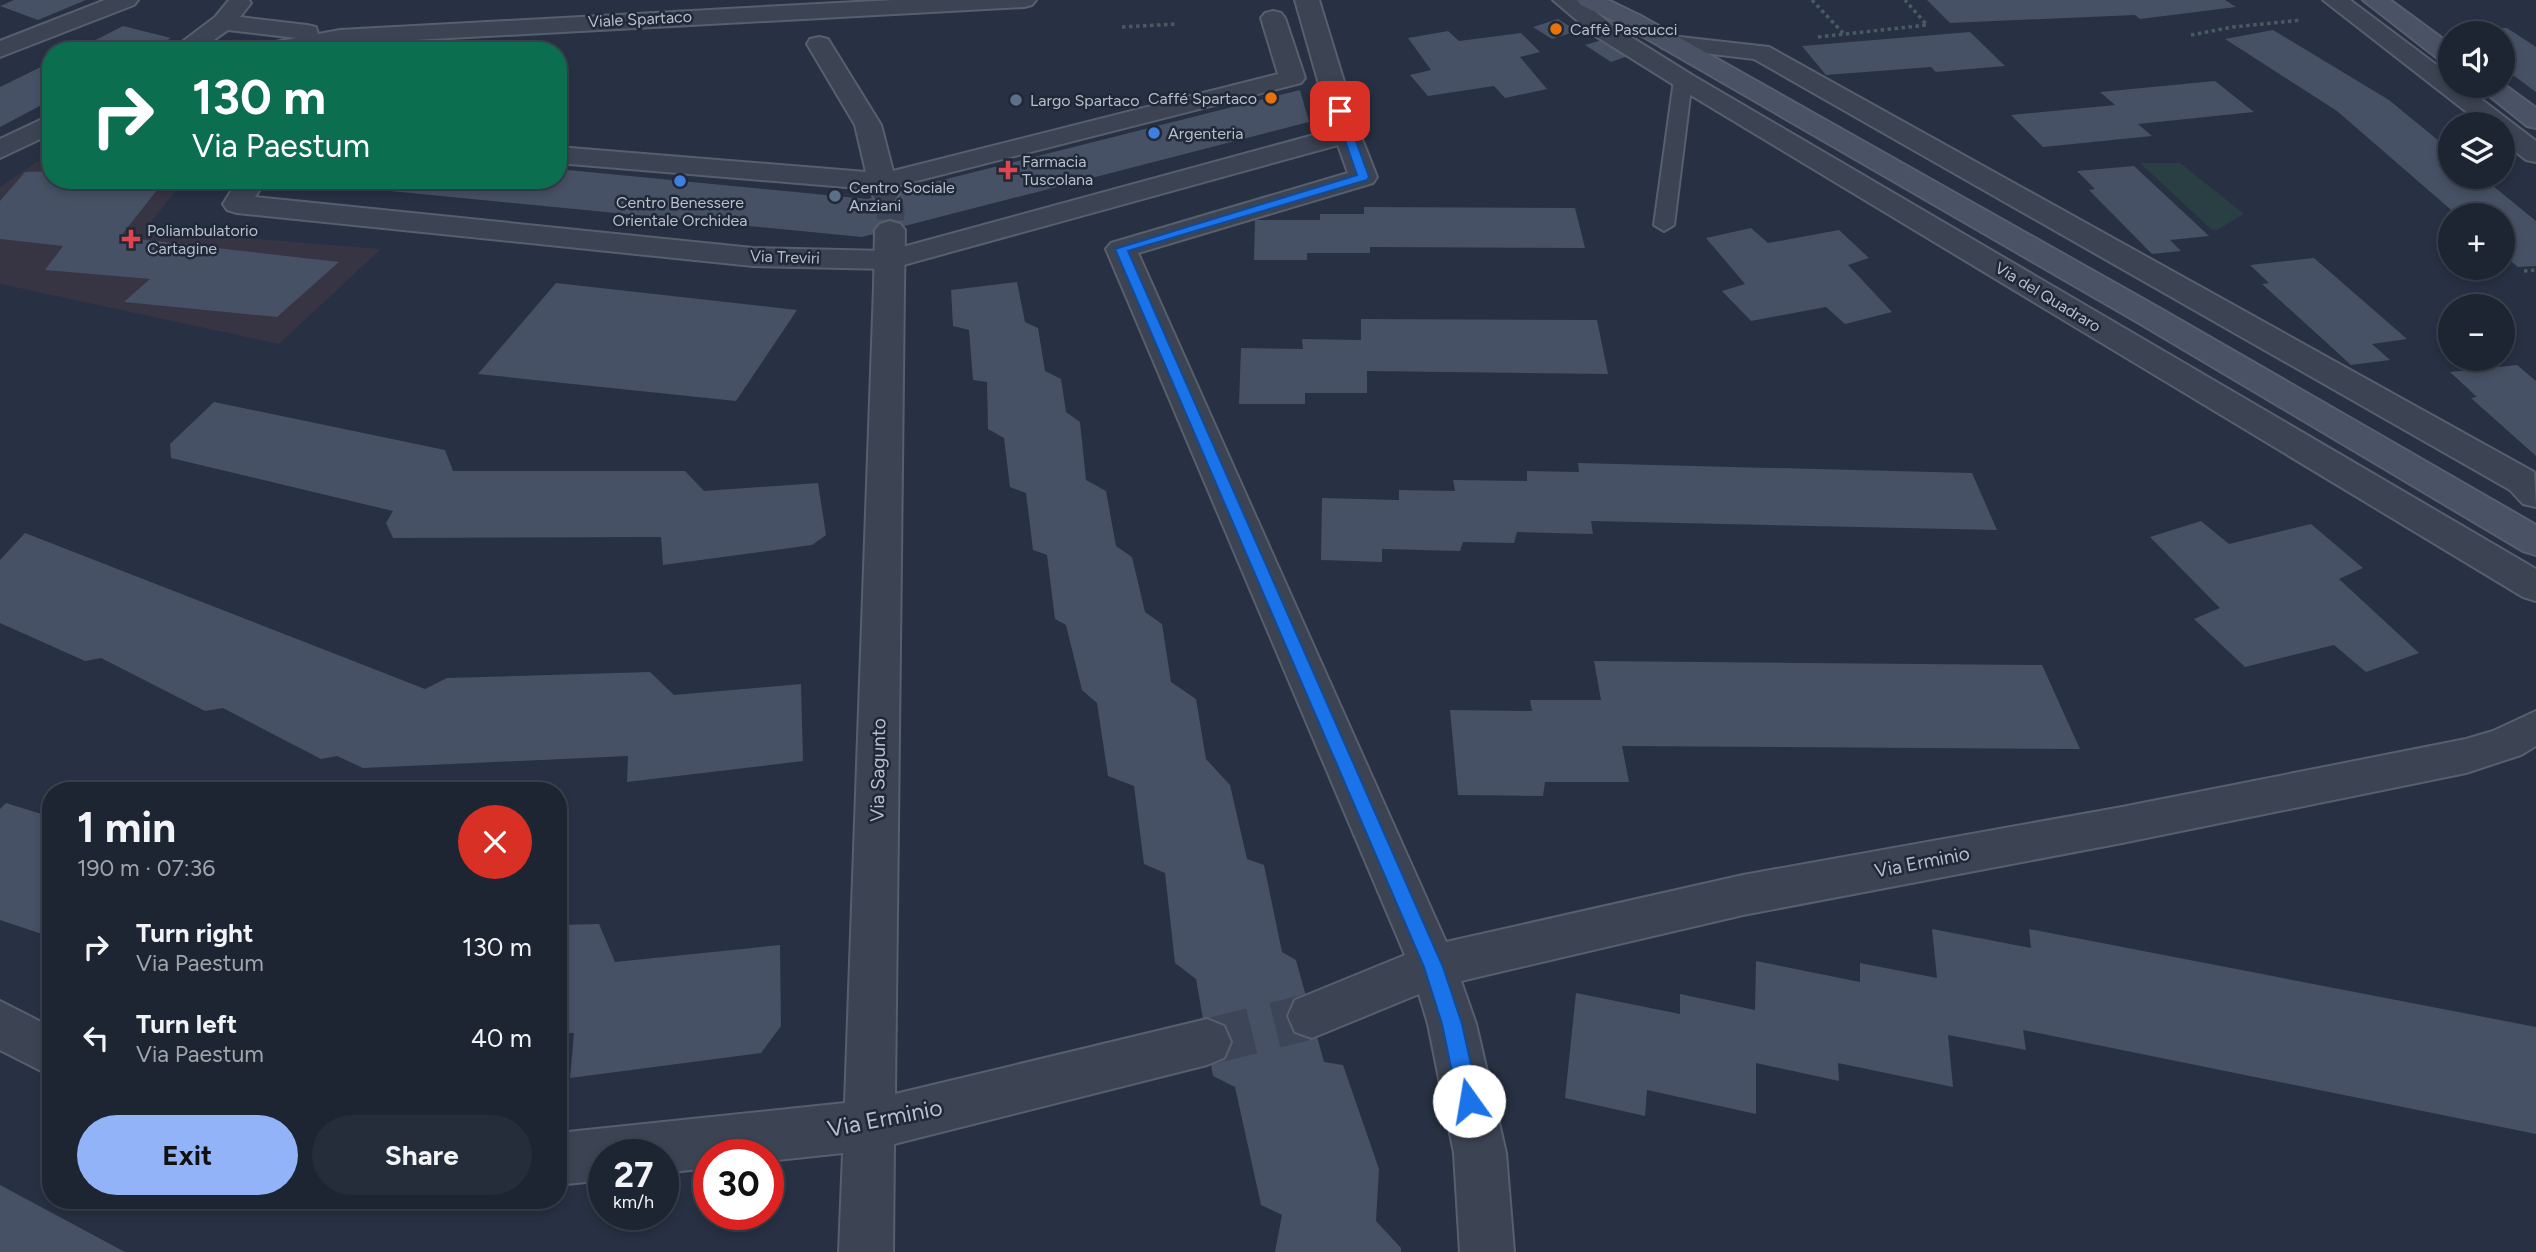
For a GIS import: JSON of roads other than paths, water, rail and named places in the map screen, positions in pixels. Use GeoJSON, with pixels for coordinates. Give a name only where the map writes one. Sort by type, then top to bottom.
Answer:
{"type":"FeatureCollection","features":[{"type":"Feature","properties":{"kind":"main road","name":"Via del Quadraro"},"geometry":{"type":"LineString","coordinates":[[1589,0],[1671,43],[2150,316],[2536,542]]}},
{"type":"Feature","properties":{"kind":"main road"},"geometry":{"type":"LineString","coordinates":[[2375,0],[2438,47]]}},
{"type":"Feature","properties":{"kind":"main road"},"geometry":{"type":"LineString","coordinates":[[2506,98],[2536,120]]}},
{"type":"Feature","properties":{"kind":"street"},"geometry":{"type":"LineString","coordinates":[[0,50],[125,0]]}},
{"type":"Feature","properties":{"kind":"street"},"geometry":{"type":"LineString","coordinates":[[195,42],[223,22],[242,0]]}},
{"type":"Feature","properties":{"kind":"street","name":"Viale Spartaco"},"geometry":{"type":"LineString","coordinates":[[367,42],[1024,0]]}},
{"type":"Feature","properties":{"kind":"street"},"geometry":{"type":"LineString","coordinates":[[1307,0],[1347,134],[1363,177],[1121,249],[1433,967],[1452,1024],[1480,1153],[1487,1252]]}},
{"type":"Feature","properties":{"kind":"street","name":"Via del Quadraro"},"geometry":{"type":"LineString","coordinates":[[1565,0],[1603,30],[1684,80],[2536,587]]}},
{"type":"Feature","properties":{"kind":"street"},"geometry":{"type":"LineString","coordinates":[[2335,0],[2482,112]]}},
{"type":"Feature","properties":{"kind":"street"},"geometry":{"type":"LineString","coordinates":[[567,156],[883,188],[1292,78],[1273,18]]}},
{"type":"Feature","properties":{"kind":"street"},"geometry":{"type":"LineString","coordinates":[[223,22],[326,42]]}},
{"type":"Feature","properties":{"kind":"street","name":"Via del Quadraro"},"geometry":{"type":"LineString","coordinates":[[1671,43],[1760,52],[2522,481],[2536,495]]}},
{"type":"Feature","properties":{"kind":"street"},"geometry":{"type":"LineString","coordinates":[[819,44],[869,125],[883,188]]}},
{"type":"Feature","properties":{"kind":"street"},"geometry":{"type":"LineString","coordinates":[[0,150],[42,128]]}},
{"type":"Feature","properties":{"kind":"street","name":"Via Treviri"},"geometry":{"type":"LineString","coordinates":[[246,189],[237,204],[753,257],[889,274],[1347,134]]}},
{"type":"Feature","properties":{"kind":"street"},"geometry":{"type":"LineString","coordinates":[[2515,138],[2536,154]]}},
{"type":"Feature","properties":{"kind":"street"},"geometry":{"type":"LineString","coordinates":[[1932,192],[1936,231]]}},
{"type":"Feature","properties":{"kind":"street","name":"Via Sagunto"},"geometry":{"type":"LineString","coordinates":[[866,1252],[890,230]]}},
{"type":"Feature","properties":{"kind":"street"},"geometry":{"type":"LineString","coordinates":[[2056,301],[2150,316]]}},
{"type":"Feature","properties":{"kind":"street","name":"Via Erminio"},"geometry":{"type":"LineString","coordinates":[[1312,1016],[1433,967],[1743,895],[2108,827],[2466,756],[2506,743],[2536,727]]}},
{"type":"Feature","properties":{"kind":"street"},"geometry":{"type":"LineString","coordinates":[[0,1024],[42,1048]]}},
{"type":"Feature","properties":{"kind":"street","name":"Via Erminio"},"geometry":{"type":"LineString","coordinates":[[567,1158],[870,1125],[1206,1042]]}},
{"type":"Feature","properties":{"kind":"lane"},"geometry":{"type":"LineString","coordinates":[[1662,212],[1684,80]]}},
{"type":"Feature","properties":{"kind":"tunnel"},"geometry":{"type":"LineString","coordinates":[[885,194],[891,210],[890,230]]}},
{"type":"Feature","properties":{"kind":"tunnel"},"geometry":{"type":"LineString","coordinates":[[1207,1042],[1312,1016]]}},
{"type":"Feature","properties":{"kind":"place","name":"Caffè Pascucci"},"geometry":{"type":"Point","coordinates":[1556,29]}},
{"type":"Feature","properties":{"kind":"place","name":"Caffé Spartaco"},"geometry":{"type":"Point","coordinates":[1271,98]}},
{"type":"Feature","properties":{"kind":"place","name":"Largo Spartaco"},"geometry":{"type":"Point","coordinates":[1016,100]}},
{"type":"Feature","properties":{"kind":"place","name":"Argenteria"},"geometry":{"type":"Point","coordinates":[1154,133]}},
{"type":"Feature","properties":{"kind":"place","name":"Farmacia Tuscolana"},"geometry":{"type":"Point","coordinates":[1008,170]}},
{"type":"Feature","properties":{"kind":"place","name":"Centro Benessere Orientale Orchidea"},"geometry":{"type":"Point","coordinates":[680,181]}},
{"type":"Feature","properties":{"kind":"place","name":"Centro Sociale Anziani"},"geometry":{"type":"Point","coordinates":[835,196]}},
{"type":"Feature","properties":{"kind":"place","name":"Poliambulatorio Cartagine"},"geometry":{"type":"Point","coordinates":[131,239]}}]}
